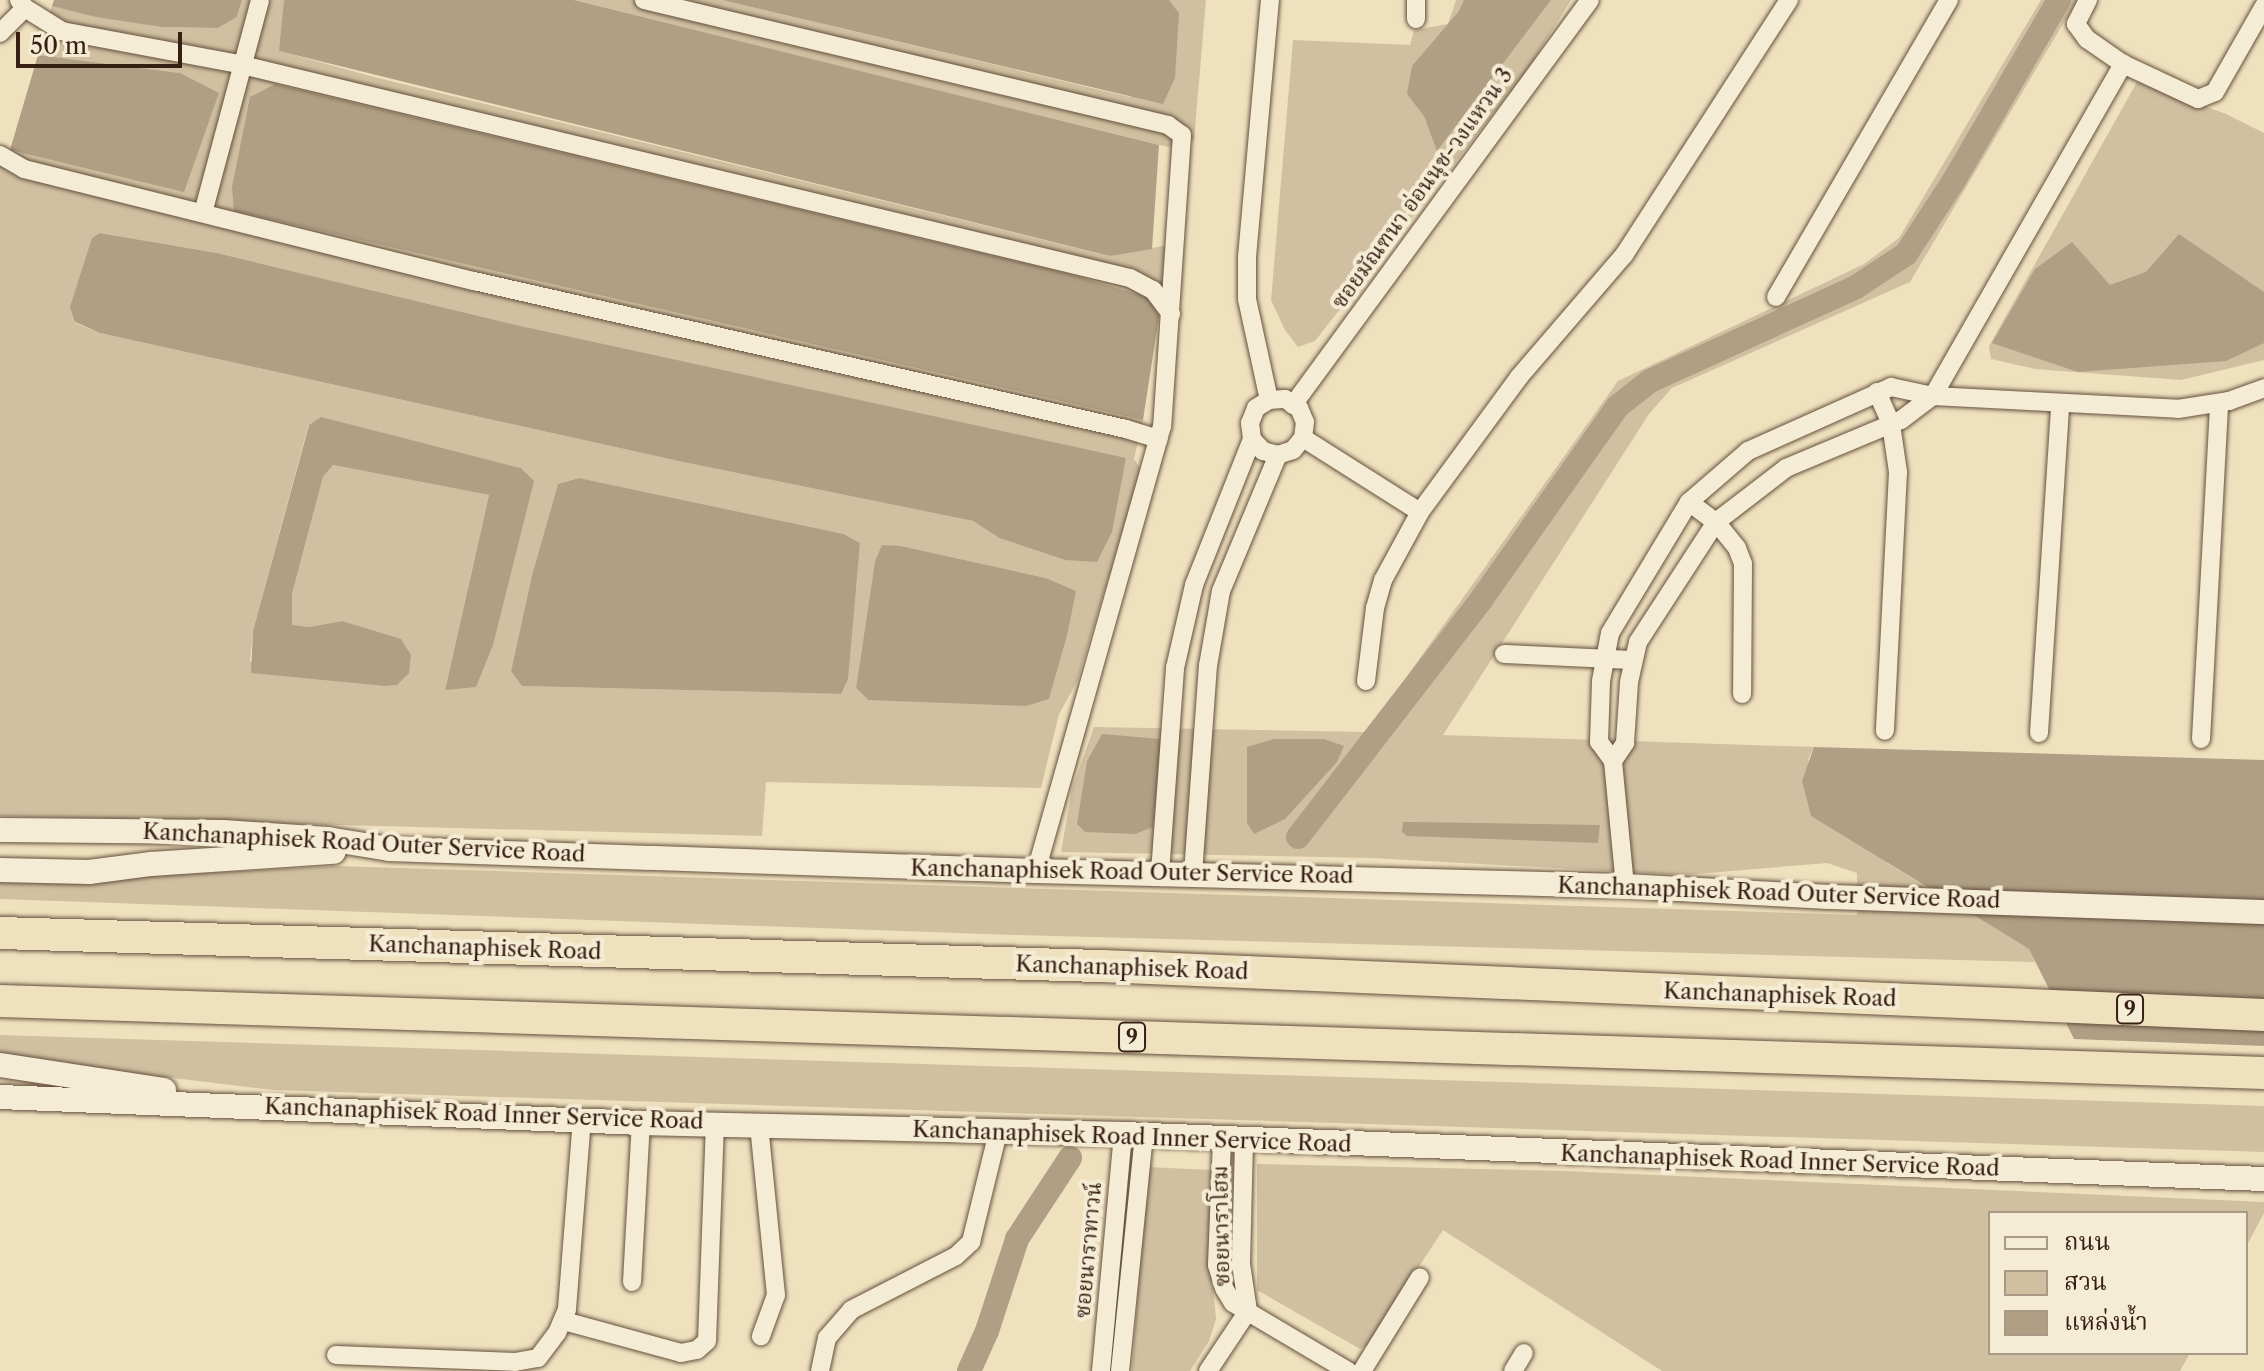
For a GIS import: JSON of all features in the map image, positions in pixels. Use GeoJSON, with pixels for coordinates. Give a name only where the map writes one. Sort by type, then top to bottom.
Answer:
{"type":"FeatureCollection","features":[{"type":"Feature","properties":{"kind":"highway","name":"Kanchanaphisek Road"},"geometry":{"type":"LineString","coordinates":[[0,933],[1086,966],[2264,1015]]}},
{"type":"Feature","properties":{"kind":"highway","name":"9"},"geometry":{"type":"LineString","coordinates":[[0,1001],[2264,1073]]}},
{"type":"Feature","properties":{"kind":"main road","name":"Kanchanaphisek Road Outer Service Road"},"geometry":{"type":"LineString","coordinates":[[0,830],[223,832],[328,839],[389,849],[1036,871],[1625,886],[1829,897],[2264,912]]}},
{"type":"Feature","properties":{"kind":"main road"},"geometry":{"type":"LineString","coordinates":[[88,830],[109,844],[110,858],[106,866],[89,872]]}},
{"type":"Feature","properties":{"kind":"main road"},"geometry":{"type":"LineString","coordinates":[[0,870],[89,872],[151,864],[389,849]]}},
{"type":"Feature","properties":{"kind":"main road"},"geometry":{"type":"LineString","coordinates":[[0,1065],[251,1105]]}},
{"type":"Feature","properties":{"kind":"main road","name":"Kanchanaphisek Road Inner Service Road"},"geometry":{"type":"LineString","coordinates":[[0,1097],[641,1123],[1133,1135],[2264,1179]]}},
{"type":"Feature","properties":{"kind":"street"},"geometry":{"type":"LineString","coordinates":[[203,213],[260,0]]}},
{"type":"Feature","properties":{"kind":"street"},"geometry":{"type":"LineString","coordinates":[[644,0],[1168,125],[1182,135],[1171,314],[1158,439],[1036,871]]}},
{"type":"Feature","properties":{"kind":"street"},"geometry":{"type":"LineString","coordinates":[[1269,400],[1247,285],[1270,0]]}},
{"type":"Feature","properties":{"kind":"street"},"geometry":{"type":"LineString","coordinates":[[1416,0],[1416,19]]}},
{"type":"Feature","properties":{"kind":"street","name":"ซอยมัณฑนา อ่อนนุช-วงแหวน 3"},"geometry":{"type":"LineString","coordinates":[[1293,405],[1590,0]]}},
{"type":"Feature","properties":{"kind":"street"},"geometry":{"type":"LineString","coordinates":[[1366,681],[1375,608],[1383,580],[1420,512],[1519,377],[1624,255],[1789,0]]}},
{"type":"Feature","properties":{"kind":"street"},"geometry":{"type":"LineString","coordinates":[[1776,297],[1949,0]]}},
{"type":"Feature","properties":{"kind":"street"},"geometry":{"type":"LineString","coordinates":[[2088,0],[2078,16],[2077,28],[2087,39],[2123,64],[2194,98],[2209,97],[2264,6]]}},
{"type":"Feature","properties":{"kind":"street"},"geometry":{"type":"LineString","coordinates":[[0,33],[22,4],[62,31],[243,65],[1130,278],[1153,290],[1171,314]]}},
{"type":"Feature","properties":{"kind":"street"},"geometry":{"type":"LineString","coordinates":[[1613,761],[1625,743],[1633,660],[1644,629],[1716,522],[1786,468],[1891,424],[1933,396],[2123,64]]}},
{"type":"Feature","properties":{"kind":"street"},"geometry":{"type":"LineString","coordinates":[[0,155],[24,169],[474,281],[1111,425],[1158,439]]}},
{"type":"Feature","properties":{"kind":"street"},"geometry":{"type":"LineString","coordinates":[[1625,886],[1613,761],[1599,742],[1604,657],[1616,618],[1689,502],[1755,445],[1894,387],[1933,396],[2178,409],[2219,403],[2264,388]]}},
{"type":"Feature","properties":{"kind":"street"},"geometry":{"type":"LineString","coordinates":[[1877,392],[1891,424],[1898,472],[1885,731]]}},
{"type":"Feature","properties":{"kind":"street"},"geometry":{"type":"LineString","coordinates":[[1160,873],[1175,668],[1194,585],[1252,439],[1250,423],[1256,408],[1269,400],[1285,399],[1305,422],[1303,438],[1293,450],[1278,455],[1263,451],[1252,439]]}},
{"type":"Feature","properties":{"kind":"street"},"geometry":{"type":"LineString","coordinates":[[2201,739],[2219,403]]}},
{"type":"Feature","properties":{"kind":"street"},"geometry":{"type":"LineString","coordinates":[[2039,733],[2060,404]]}},
{"type":"Feature","properties":{"kind":"street"},"geometry":{"type":"LineString","coordinates":[[1303,438],[1420,512]]}},
{"type":"Feature","properties":{"kind":"street"},"geometry":{"type":"LineString","coordinates":[[1193,874],[1208,666],[1221,591],[1278,455]]}},
{"type":"Feature","properties":{"kind":"street"},"geometry":{"type":"LineString","coordinates":[[1689,502],[1716,522],[1737,548],[1743,564],[1742,694]]}},
{"type":"Feature","properties":{"kind":"street"},"geometry":{"type":"LineString","coordinates":[[1504,654],[1633,660]]}},
{"type":"Feature","properties":{"kind":"street"},"geometry":{"type":"LineString","coordinates":[[336,1355],[515,1362],[538,1358],[564,1321],[573,1256],[582,1120]]}},
{"type":"Feature","properties":{"kind":"street"},"geometry":{"type":"LineString","coordinates":[[632,1282],[641,1123]]}},
{"type":"Feature","properties":{"kind":"street"},"geometry":{"type":"LineString","coordinates":[[564,1321],[681,1353],[697,1350],[707,1341],[715,1124]]}},
{"type":"Feature","properties":{"kind":"street"},"geometry":{"type":"LineString","coordinates":[[759,1125],[776,1295],[761,1336]]}},
{"type":"Feature","properties":{"kind":"street"},"geometry":{"type":"LineString","coordinates":[[820,1371],[827,1338],[851,1310],[956,1256],[971,1242],[998,1132]]}},
{"type":"Feature","properties":{"kind":"street","name":"ซอยนาราทาวน์"},"geometry":{"type":"LineString","coordinates":[[1101,1371],[1133,1135]]}},
{"type":"Feature","properties":{"kind":"street","name":"ซอยนาราทาวน์"},"geometry":{"type":"LineString","coordinates":[[1120,1371],[1133,1135]]}},
{"type":"Feature","properties":{"kind":"street","name":"ซอยนาราโฮม"},"geometry":{"type":"LineString","coordinates":[[1233,1140],[1241,1264],[1248,1311],[1348,1371]]}},
{"type":"Feature","properties":{"kind":"street"},"geometry":{"type":"LineString","coordinates":[[1362,1371],[1420,1277]]}},
{"type":"Feature","properties":{"kind":"street"},"geometry":{"type":"LineString","coordinates":[[1208,1371],[1248,1311]]}},
{"type":"Feature","properties":{"kind":"street"},"geometry":{"type":"LineString","coordinates":[[1513,1371],[1524,1353]]}},
{"type":"Feature","properties":{"kind":"green space"},"geometry":{"type":"Polygon","coordinates":[[[242,0],[284,0],[280,51],[374,77],[1110,256],[1168,245],[1159,316],[1148,297],[1069,274],[275,84],[235,211],[1143,420],[1134,459],[1141,469],[1077,682],[1059,714],[1041,788],[766,782],[762,836],[0,816],[0,163],[6,164],[10,150],[184,191],[180,73],[38,55],[52,6],[162,27],[218,28],[237,17],[242,0]],[[100,233],[75,323],[100,333],[683,462],[973,521],[999,538],[1065,560],[525,327],[217,253],[100,233]],[[321,418],[308,426],[253,631],[250,662],[342,621],[309,627],[292,626],[292,594],[323,477],[333,465],[489,495],[445,689],[533,481],[521,468],[321,418]],[[579,478],[558,484],[532,575],[511,671],[523,686],[841,694],[860,543],[844,534],[579,478]],[[901,546],[875,561],[856,688],[868,700],[1049,699],[1067,636],[1075,591],[1046,578],[901,546]]]}},
{"type":"Feature","properties":{"kind":"green space"},"geometry":{"type":"Polygon","coordinates":[[[574,0],[722,0],[1130,97],[1179,13],[1169,0],[1206,0],[1194,140],[1169,147],[1159,145],[574,0]]]}},
{"type":"Feature","properties":{"kind":"green space"},"geometry":{"type":"Polygon","coordinates":[[[1456,0],[1571,0],[1526,72],[1315,341],[1298,347],[1285,330],[1271,300],[1293,40],[1410,45],[1414,30],[1448,24],[1456,0]]]}},
{"type":"Feature","properties":{"kind":"green space"},"geometry":{"type":"Polygon","coordinates":[[[2041,0],[2077,0],[1910,282],[1672,388],[1649,414],[1443,735],[1814,747],[1808,760],[1887,863],[2029,949],[2035,962],[1013,935],[0,899],[0,878],[148,876],[337,866],[1857,915],[1857,873],[1827,863],[1683,875],[1371,858],[1061,852],[1072,789],[1094,727],[1367,732],[1618,381],[1864,264],[1899,238],[2041,0]]]}},
{"type":"Feature","properties":{"kind":"green space"},"geometry":{"type":"Polygon","coordinates":[[[2137,82],[2226,114],[2264,133],[2264,360],[2181,380],[2035,369],[1991,359],[1989,346],[2137,82]]]}},
{"type":"Feature","properties":{"kind":"green space"},"geometry":{"type":"Polygon","coordinates":[[[0,1035],[2264,1106],[2264,1152],[273,1090],[0,1057],[0,1035]]]}},
{"type":"Feature","properties":{"kind":"green space"},"geometry":{"type":"Polygon","coordinates":[[[1257,1164],[1565,1171],[2264,1202],[2264,1213],[2248,1243],[2248,1211],[1988,1211],[1988,1355],[2189,1355],[2180,1371],[1662,1371],[1443,1230],[1367,1345],[1360,1349],[1257,1290],[1257,1164]]]}},
{"type":"Feature","properties":{"kind":"green space"},"geometry":{"type":"Polygon","coordinates":[[[1147,1167],[1212,1170],[1209,1244],[1216,1319],[1209,1341],[1190,1371],[1132,1371],[1147,1167]]]}},
{"type":"Feature","properties":{"kind":"water"},"geometry":{"type":"Polygon","coordinates":[[[54,0],[242,0],[237,17],[218,28],[162,27],[96,17],[52,6],[54,0]]]}},
{"type":"Feature","properties":{"kind":"water"},"geometry":{"type":"Polygon","coordinates":[[[284,0],[574,0],[1159,145],[1152,249],[1110,256],[279,51],[284,0]]]}},
{"type":"Feature","properties":{"kind":"water"},"geometry":{"type":"Polygon","coordinates":[[[722,0],[1169,0],[1179,13],[1175,78],[1163,104],[722,0]]]}},
{"type":"Feature","properties":{"kind":"water"},"geometry":{"type":"Polygon","coordinates":[[[1464,0],[1551,0],[1437,151],[1424,116],[1407,94],[1412,66],[1459,11],[1464,0]]]}},
{"type":"Feature","properties":{"kind":"water"},"geometry":{"type":"Polygon","coordinates":[[[38,55],[180,73],[219,93],[184,192],[10,150],[38,55]]]}},
{"type":"Feature","properties":{"kind":"water"},"geometry":{"type":"Polygon","coordinates":[[[275,84],[1069,274],[1148,297],[1159,316],[1143,420],[234,211],[232,187],[250,97],[275,84]]]}},
{"type":"Feature","properties":{"kind":"water"},"geometry":{"type":"Polygon","coordinates":[[[100,233],[217,253],[525,327],[1126,458],[1112,532],[1097,562],[1065,560],[999,538],[973,521],[683,462],[100,333],[75,322],[70,307],[92,238],[100,233]]]}},
{"type":"Feature","properties":{"kind":"water"},"geometry":{"type":"Polygon","coordinates":[[[2179,234],[2264,292],[2264,343],[2226,361],[2078,372],[1992,343],[2035,269],[2072,242],[2110,285],[2146,272],[2179,234]]]}},
{"type":"Feature","properties":{"kind":"water"},"geometry":{"type":"Polygon","coordinates":[[[321,417],[521,468],[534,481],[493,645],[476,687],[445,690],[489,495],[333,465],[323,477],[292,594],[292,625],[309,627],[342,621],[401,639],[411,655],[409,673],[397,685],[385,686],[251,673],[253,631],[309,425],[321,417]]]}},
{"type":"Feature","properties":{"kind":"water"},"geometry":{"type":"Polygon","coordinates":[[[579,478],[844,534],[860,543],[848,679],[841,694],[522,686],[511,671],[532,575],[558,484],[579,478]]]}},
{"type":"Feature","properties":{"kind":"water"},"geometry":{"type":"Polygon","coordinates":[[[882,545],[901,546],[1046,578],[1076,591],[1049,699],[1026,706],[868,700],[856,688],[875,561],[882,545]]]}},
{"type":"Feature","properties":{"kind":"water"},"geometry":{"type":"Polygon","coordinates":[[[1102,734],[1161,739],[1153,827],[1135,834],[1085,832],[1077,824],[1087,761],[1102,734]]]}},
{"type":"Feature","properties":{"kind":"water"},"geometry":{"type":"Polygon","coordinates":[[[1274,739],[1324,739],[1344,746],[1337,762],[1285,819],[1254,834],[1247,823],[1247,747],[1274,739]]]}},
{"type":"Feature","properties":{"kind":"water"},"geometry":{"type":"Polygon","coordinates":[[[1814,747],[2264,760],[2264,1046],[2074,1039],[2029,949],[1811,816],[1802,781],[1814,747]]]}},
{"type":"Feature","properties":{"kind":"water"},"geometry":{"type":"Polygon","coordinates":[[[1403,822],[1600,825],[1598,843],[1407,836],[1402,832],[1403,822]]]}},
{"type":"Feature","properties":{"kind":"waterway"},"geometry":{"type":"LineString","coordinates":[[1298,837],[1481,600],[1618,406],[1650,381],[1856,287],[1906,254],[1953,182],[2059,0]]}},
{"type":"Feature","properties":{"kind":"waterway"},"geometry":{"type":"LineString","coordinates":[[969,1371],[987,1331],[1017,1239],[1070,1158]]}}]}
